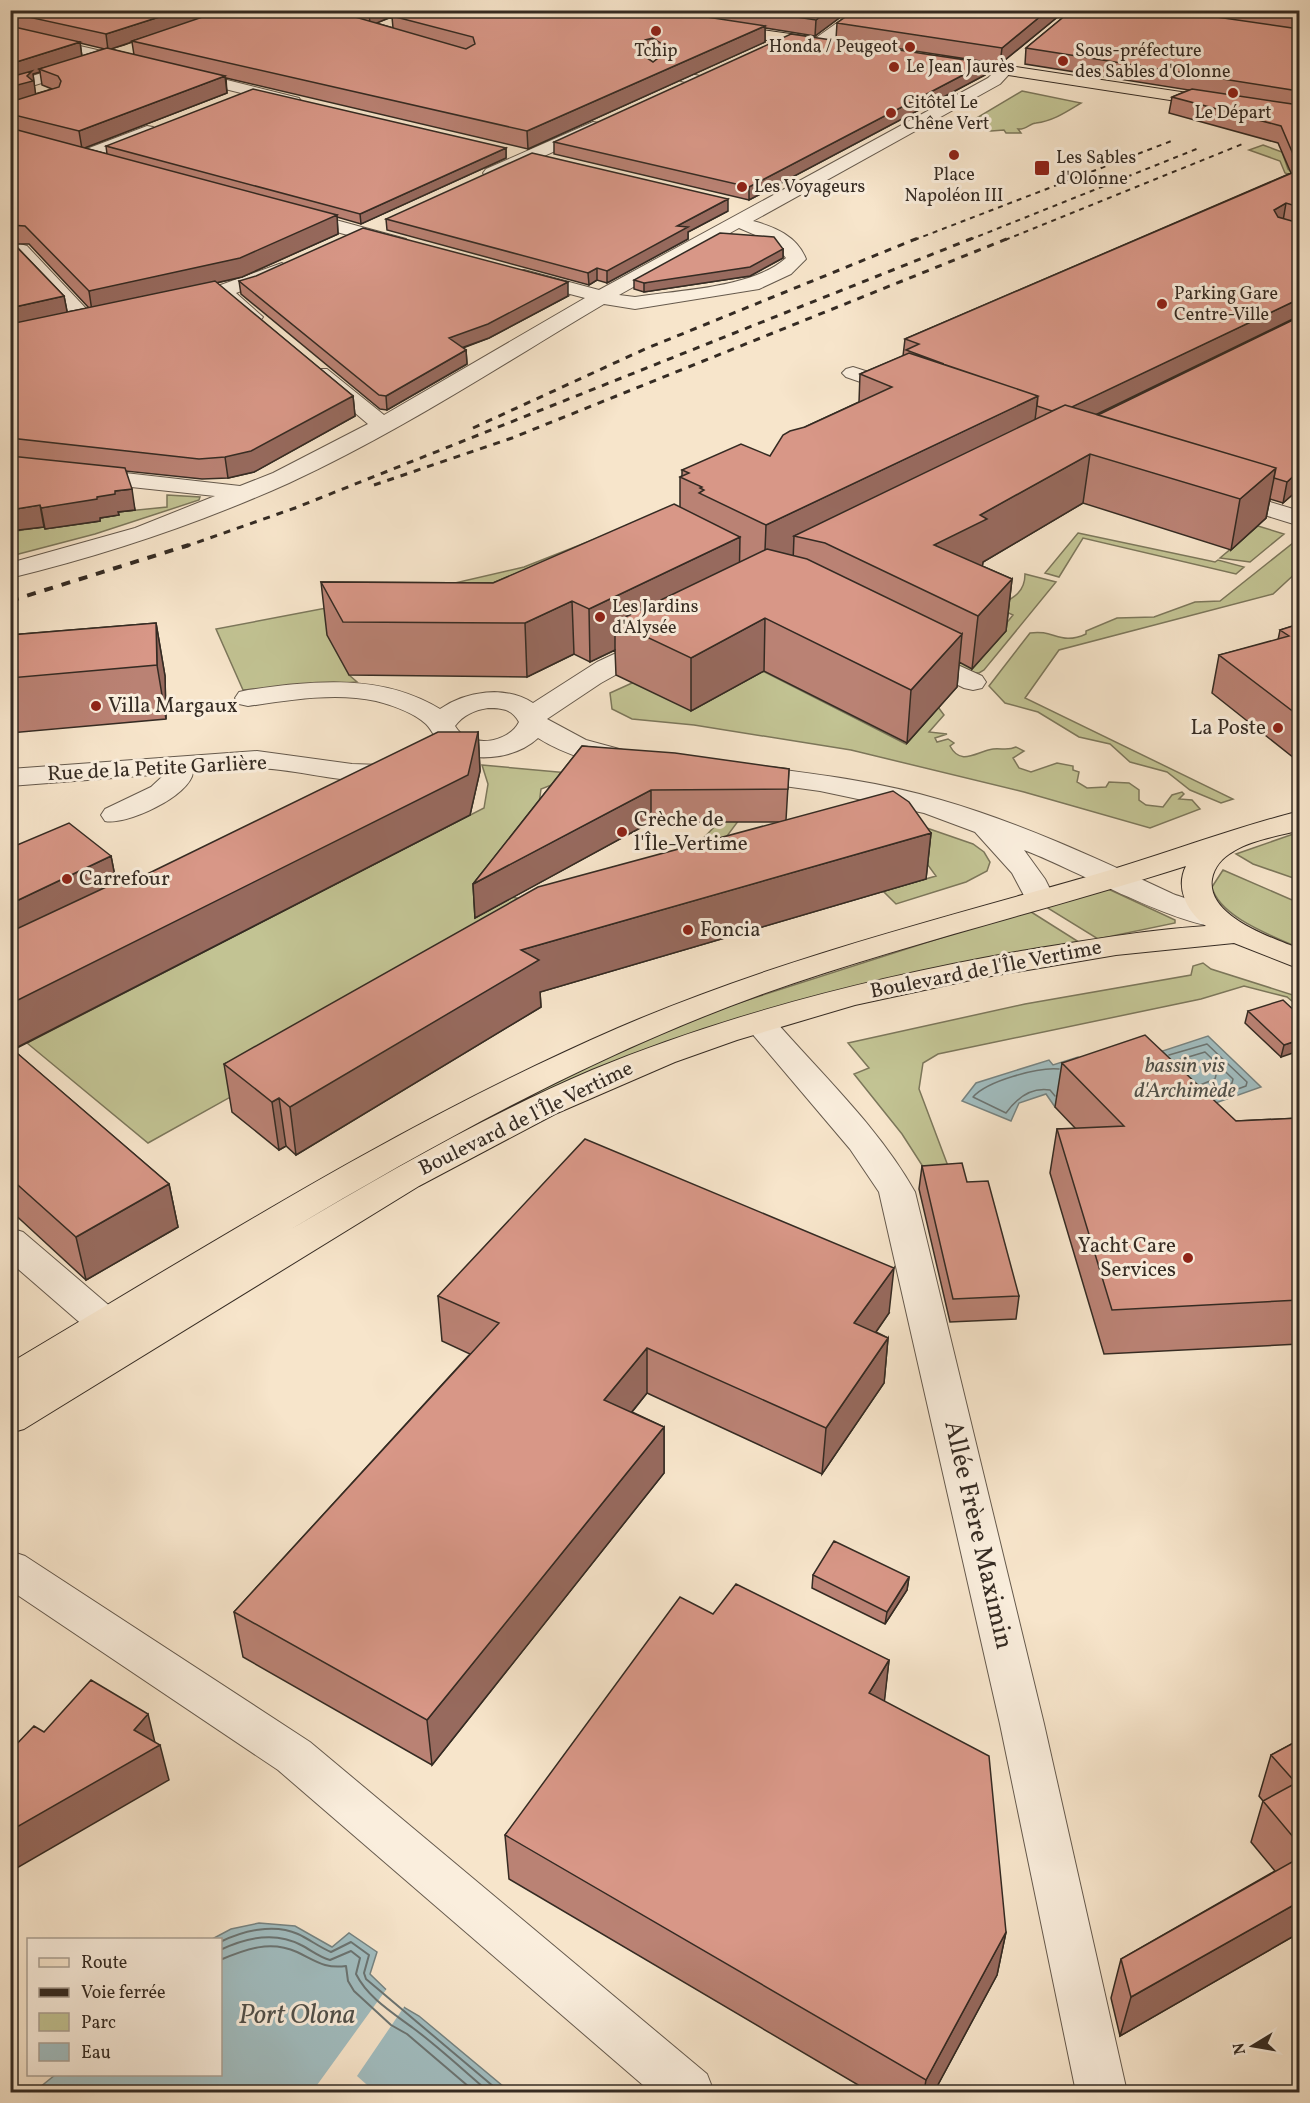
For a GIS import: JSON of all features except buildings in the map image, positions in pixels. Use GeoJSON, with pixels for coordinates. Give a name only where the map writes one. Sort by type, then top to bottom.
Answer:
{"type":"FeatureCollection","features":[{"type":"Feature","properties":{"kind":"main road"},"geometry":{"type":"LineString","coordinates":[[707,27],[841,46]]}},
{"type":"Feature","properties":{"kind":"main road"},"geometry":{"type":"LineString","coordinates":[[1004,71],[1024,54]]}},
{"type":"Feature","properties":{"kind":"main road"},"geometry":{"type":"LineString","coordinates":[[930,60],[1299,115]]}},
{"type":"Feature","properties":{"kind":"main road","name":"Boulevard de l'Île Vertime"},"geometry":{"type":"LineString","coordinates":[[10,1382],[361,1173],[524,1085],[632,1034],[756,987],[882,945],[1118,878],[1299,820]]}},
{"type":"Feature","properties":{"kind":"main road"},"geometry":{"type":"LineString","coordinates":[[1225,843],[1199,869],[1196,883],[1201,900],[1226,927],[1299,960]]}},
{"type":"Feature","properties":{"kind":"main road","name":"Boulevard de l'Île Vertime"},"geometry":{"type":"LineString","coordinates":[[10,1418],[391,1186],[544,1105],[655,1057],[760,1023],[895,984],[1226,927]]}},
{"type":"Feature","properties":{"kind":"street"},"geometry":{"type":"LineString","coordinates":[[818,43],[865,10]]}},
{"type":"Feature","properties":{"kind":"street"},"geometry":{"type":"LineString","coordinates":[[10,34],[310,105]]}},
{"type":"Feature","properties":{"kind":"street"},"geometry":{"type":"LineString","coordinates":[[760,52],[788,39]]}},
{"type":"Feature","properties":{"kind":"street"},"geometry":{"type":"LineString","coordinates":[[29,90],[110,57],[144,46]]}},
{"type":"Feature","properties":{"kind":"street"},"geometry":{"type":"LineString","coordinates":[[10,571],[76,554],[243,495],[383,425],[601,297],[994,81],[1004,71]]}},
{"type":"Feature","properties":{"kind":"street"},"geometry":{"type":"LineString","coordinates":[[220,104],[252,91]]}},
{"type":"Feature","properties":{"kind":"street"},"geometry":{"type":"LineString","coordinates":[[475,180],[613,118]]}},
{"type":"Feature","properties":{"kind":"street"},"geometry":{"type":"LineString","coordinates":[[82,157],[167,124]]}},
{"type":"Feature","properties":{"kind":"street"},"geometry":{"type":"LineString","coordinates":[[61,151],[114,165]]}},
{"type":"Feature","properties":{"kind":"street"},"geometry":{"type":"LineString","coordinates":[[506,151],[551,161]]}},
{"type":"Feature","properties":{"kind":"street"},"geometry":{"type":"LineString","coordinates":[[731,203],[759,210]]}},
{"type":"Feature","properties":{"kind":"street"},"geometry":{"type":"LineString","coordinates":[[274,209],[416,248]]}},
{"type":"Feature","properties":{"kind":"street"},"geometry":{"type":"LineString","coordinates":[[330,246],[389,219]]}},
{"type":"Feature","properties":{"kind":"street"},"geometry":{"type":"LineString","coordinates":[[506,272],[601,297],[635,303],[759,283],[783,270],[796,259],[796,255],[787,244],[771,234],[736,222]]}},
{"type":"Feature","properties":{"kind":"street"},"geometry":{"type":"LineString","coordinates":[[20,250],[87,321]]}},
{"type":"Feature","properties":{"kind":"street"},"geometry":{"type":"LineString","coordinates":[[266,327],[213,292],[249,283],[300,260]]}},
{"type":"Feature","properties":{"kind":"street"},"geometry":{"type":"LineString","coordinates":[[65,325],[107,316]]}},
{"type":"Feature","properties":{"kind":"street"},"geometry":{"type":"LineString","coordinates":[[301,357],[383,425]]}},
{"type":"Feature","properties":{"kind":"street"},"geometry":{"type":"LineString","coordinates":[[853,373],[917,395]]}},
{"type":"Feature","properties":{"kind":"street"},"geometry":{"type":"LineString","coordinates":[[10,467],[232,491],[243,495]]}},
{"type":"Feature","properties":{"kind":"street"},"geometry":{"type":"LineString","coordinates":[[1210,491],[1299,519]]}},
{"type":"Feature","properties":{"kind":"street"},"geometry":{"type":"LineString","coordinates":[[393,698],[418,697],[438,703],[480,701],[541,691],[605,667],[680,631]]}},
{"type":"Feature","properties":{"kind":"street"},"geometry":{"type":"LineString","coordinates":[[892,642],[973,682]]}},
{"type":"Feature","properties":{"kind":"street"},"geometry":{"type":"LineString","coordinates":[[491,747],[525,736],[532,720],[553,700],[605,667]]}},
{"type":"Feature","properties":{"kind":"street"},"geometry":{"type":"LineString","coordinates":[[248,698],[354,690],[393,698],[436,718],[431,747]]}},
{"type":"Feature","properties":{"kind":"street"},"geometry":{"type":"LineString","coordinates":[[431,747],[450,712],[480,701]]}},
{"type":"Feature","properties":{"kind":"street","name":"Rue de la Petite Garlière"},"geometry":{"type":"LineString","coordinates":[[10,778],[257,759],[370,772],[399,772],[431,747],[491,747],[583,762],[643,762],[575,746],[549,735],[517,705],[480,701]]}},
{"type":"Feature","properties":{"kind":"street"},"geometry":{"type":"LineString","coordinates":[[115,815],[160,794],[179,777],[180,765]]}},
{"type":"Feature","properties":{"kind":"street"},"geometry":{"type":"LineString","coordinates":[[714,770],[820,783],[921,804],[1038,844],[1226,927]]}},
{"type":"Feature","properties":{"kind":"street"},"geometry":{"type":"LineString","coordinates":[[344,796],[370,772]]}},
{"type":"Feature","properties":{"kind":"street"},"geometry":{"type":"LineString","coordinates":[[983,827],[1018,858],[1033,881],[1040,899]]}},
{"type":"Feature","properties":{"kind":"street","name":"Allée Frère Maximin"},"geometry":{"type":"LineString","coordinates":[[760,1023],[791,1063],[869,1148],[887,1171],[897,1192],[1022,1724],[1102,2092]]}},
{"type":"Feature","properties":{"kind":"street"},"geometry":{"type":"LineString","coordinates":[[10,1241],[106,1324]]}},
{"type":"Feature","properties":{"kind":"street"},"geometry":{"type":"LineString","coordinates":[[18,1573],[294,1756],[689,2092]]}},
{"type":"Feature","properties":{"kind":"green space"},"geometry":{"type":"Polygon","coordinates":[[[1022,91],[1081,103],[1054,118],[1018,129],[1021,133],[963,126],[1022,91]]]}},
{"type":"Feature","properties":{"kind":"green space"},"geometry":{"type":"Polygon","coordinates":[[[1263,145],[1282,152],[1288,169],[1299,178],[1285,173],[1280,161],[1249,150],[1263,145]]]}},
{"type":"Feature","properties":{"kind":"green space"},"geometry":{"type":"Polygon","coordinates":[[[167,495],[200,497],[199,500],[95,534],[11,556],[10,532],[118,515],[118,512],[167,507],[167,495]]]}},
{"type":"Feature","properties":{"kind":"green space"},"geometry":{"type":"Polygon","coordinates":[[[1258,526],[1284,534],[1250,562],[1220,558],[1258,526]]]}},
{"type":"Feature","properties":{"kind":"green space"},"geometry":{"type":"Polygon","coordinates":[[[623,528],[349,675],[357,682],[243,690],[216,629],[442,586],[524,567],[623,528]]]}},
{"type":"Feature","properties":{"kind":"green space"},"geometry":{"type":"Polygon","coordinates":[[[1078,533],[1244,567],[1236,574],[1083,538],[1059,577],[1045,573],[1078,533]]]}},
{"type":"Feature","properties":{"kind":"green space"},"geometry":{"type":"Polygon","coordinates":[[[1298,539],[1299,570],[1273,594],[1059,650],[1025,698],[1233,799],[1221,803],[1190,790],[1167,772],[1130,762],[1110,744],[1079,737],[1038,712],[1005,703],[989,686],[1030,633],[1045,633],[1063,638],[1077,637],[1117,618],[1154,617],[1195,602],[1220,601],[1298,539]]]}},
{"type":"Feature","properties":{"kind":"green space"},"geometry":{"type":"Polygon","coordinates":[[[1025,574],[1056,582],[984,670],[979,673],[966,672],[812,592],[971,667],[1013,615],[996,607],[1020,591],[1025,574]]]}},
{"type":"Feature","properties":{"kind":"green space"},"geometry":{"type":"Polygon","coordinates":[[[751,665],[906,744],[938,707],[944,715],[929,732],[947,734],[935,738],[937,742],[948,739],[954,743],[950,746],[959,756],[1016,747],[1024,751],[1013,758],[1019,768],[1031,772],[1057,763],[1073,766],[1073,770],[1079,772],[1077,782],[1087,788],[1106,787],[1109,782],[1129,783],[1139,790],[1139,800],[1146,805],[1163,807],[1172,795],[1182,792],[1184,794],[1179,799],[1192,800],[1200,809],[1150,828],[1024,792],[851,750],[694,725],[632,719],[612,709],[610,693],[632,683],[751,665]]]}},
{"type":"Feature","properties":{"kind":"green space"},"geometry":{"type":"Polygon","coordinates":[[[482,765],[580,774],[541,789],[534,842],[494,894],[528,900],[685,857],[719,822],[757,796],[724,840],[286,1066],[148,1143],[27,1043],[484,808],[488,784],[482,765]]]}},
{"type":"Feature","properties":{"kind":"green space"},"geometry":{"type":"Polygon","coordinates":[[[892,816],[973,844],[984,852],[990,862],[987,871],[966,882],[896,904],[883,891],[936,876],[892,816]]]}},
{"type":"Feature","properties":{"kind":"green space"},"geometry":{"type":"Polygon","coordinates":[[[1299,832],[1299,880],[1253,864],[1236,854],[1299,832]]]}},
{"type":"Feature","properties":{"kind":"green space"},"geometry":{"type":"Polygon","coordinates":[[[1223,870],[1299,903],[1299,948],[1248,924],[1225,908],[1212,887],[1223,870]]]}},
{"type":"Feature","properties":{"kind":"green space"},"geometry":{"type":"Polygon","coordinates":[[[1104,887],[1175,920],[1175,923],[1098,939],[1046,907],[1104,887]]]}},
{"type":"Feature","properties":{"kind":"green space"},"geometry":{"type":"Polygon","coordinates":[[[1028,910],[1082,944],[712,1032],[173,1309],[363,1179],[541,1084],[716,1010],[1028,910]]]}},
{"type":"Feature","properties":{"kind":"green space"},"geometry":{"type":"Polygon","coordinates":[[[1203,963],[1211,969],[1299,997],[1299,1007],[1287,997],[1244,986],[1201,999],[938,1054],[923,1063],[919,1089],[951,1174],[927,1173],[902,1134],[854,1074],[869,1068],[848,1043],[1025,1004],[1191,975],[1193,966],[1203,963]]]}},
{"type":"Feature","properties":{"kind":"water","name":"bassin vis d'Archimède"},"geometry":{"type":"Polygon","coordinates":[[[1208,1036],[1261,1087],[1176,1117],[1123,1064],[1208,1036]]]}},
{"type":"Feature","properties":{"kind":"water"},"geometry":{"type":"Polygon","coordinates":[[[1078,1057],[1108,1088],[1055,1107],[1046,1094],[1019,1103],[1011,1121],[962,1101],[976,1083],[1049,1060],[1053,1065],[1078,1057]]]}},
{"type":"Feature","properties":{"kind":"water","name":"Port Olona"},"geometry":{"type":"Polygon","coordinates":[[[259,1923],[295,1926],[332,1947],[349,1933],[377,1952],[370,1974],[405,2008],[419,2016],[510,2092],[34,2092],[54,2076],[222,2076],[222,1938],[214,1938],[231,1929],[259,1923]]]}},
{"type":"Feature","properties":{"kind":"pier"},"geometry":{"type":"Polygon","coordinates":[[[388,1987],[406,2004],[357,2076],[375,2092],[312,2092],[388,1987]]]}},
{"type":"Feature","properties":{"kind":"railway"},"geometry":{"type":"LineString","coordinates":[[914,240],[1174,140]]}},
{"type":"Feature","properties":{"kind":"railway"},"geometry":{"type":"LineString","coordinates":[[1005,240],[1245,143]]}},
{"type":"Feature","properties":{"kind":"railway"},"geometry":{"type":"LineString","coordinates":[[969,240],[1199,148]]}},
{"type":"Feature","properties":{"kind":"railway"},"geometry":{"type":"LineString","coordinates":[[473,428],[645,349],[918,238]]}},
{"type":"Feature","properties":{"kind":"railway"},"geometry":{"type":"LineString","coordinates":[[184,547],[295,508],[973,238]]}},
{"type":"Feature","properties":{"kind":"railway"},"geometry":{"type":"LineString","coordinates":[[374,485],[512,438],[1009,238]]}},
{"type":"Feature","properties":{"kind":"railway"},"geometry":{"type":"LineString","coordinates":[[10,601],[189,545]]}},
{"type":"Feature","properties":{"kind":"place","name":"Tchip"},"geometry":{"type":"Point","coordinates":[656,31]}},
{"type":"Feature","properties":{"kind":"place","name":"Honda / Peugeot"},"geometry":{"type":"Point","coordinates":[910,47]}},
{"type":"Feature","properties":{"kind":"place","name":"Sous-préfecture des Sables d'Olonne"},"geometry":{"type":"Point","coordinates":[1063,61]}},
{"type":"Feature","properties":{"kind":"place","name":"Le Jean Jaurès"},"geometry":{"type":"Point","coordinates":[894,67]}},
{"type":"Feature","properties":{"kind":"place","name":"Le Départ"},"geometry":{"type":"Point","coordinates":[1233,93]}},
{"type":"Feature","properties":{"kind":"place","name":"Citôtel Le Chêne Vert"},"geometry":{"type":"Point","coordinates":[891,113]}},
{"type":"Feature","properties":{"kind":"place","name":"Place Napoléon III"},"geometry":{"type":"Point","coordinates":[954,155]}},
{"type":"Feature","properties":{"kind":"place","name":"Les Sables d'Olonne"},"geometry":{"type":"Point","coordinates":[1042,168]}},
{"type":"Feature","properties":{"kind":"place","name":"Les Voyageurs"},"geometry":{"type":"Point","coordinates":[742,187]}},
{"type":"Feature","properties":{"kind":"place","name":"Parking Gare Centre-Ville"},"geometry":{"type":"Point","coordinates":[1162,304]}},
{"type":"Feature","properties":{"kind":"place","name":"Les Jardins d'Alysée"},"geometry":{"type":"Point","coordinates":[600,617]}},
{"type":"Feature","properties":{"kind":"place","name":"Villa Margaux"},"geometry":{"type":"Point","coordinates":[96,706]}},
{"type":"Feature","properties":{"kind":"place","name":"La Poste"},"geometry":{"type":"Point","coordinates":[1278,728]}},
{"type":"Feature","properties":{"kind":"place","name":"Crèche de l'Île-Vertime"},"geometry":{"type":"Point","coordinates":[622,832]}},
{"type":"Feature","properties":{"kind":"place","name":"Carrefour"},"geometry":{"type":"Point","coordinates":[67,879]}},
{"type":"Feature","properties":{"kind":"place","name":"Foncia"},"geometry":{"type":"Point","coordinates":[688,930]}},
{"type":"Feature","properties":{"kind":"place","name":"Yacht Care Services"},"geometry":{"type":"Point","coordinates":[1188,1258]}}]}
